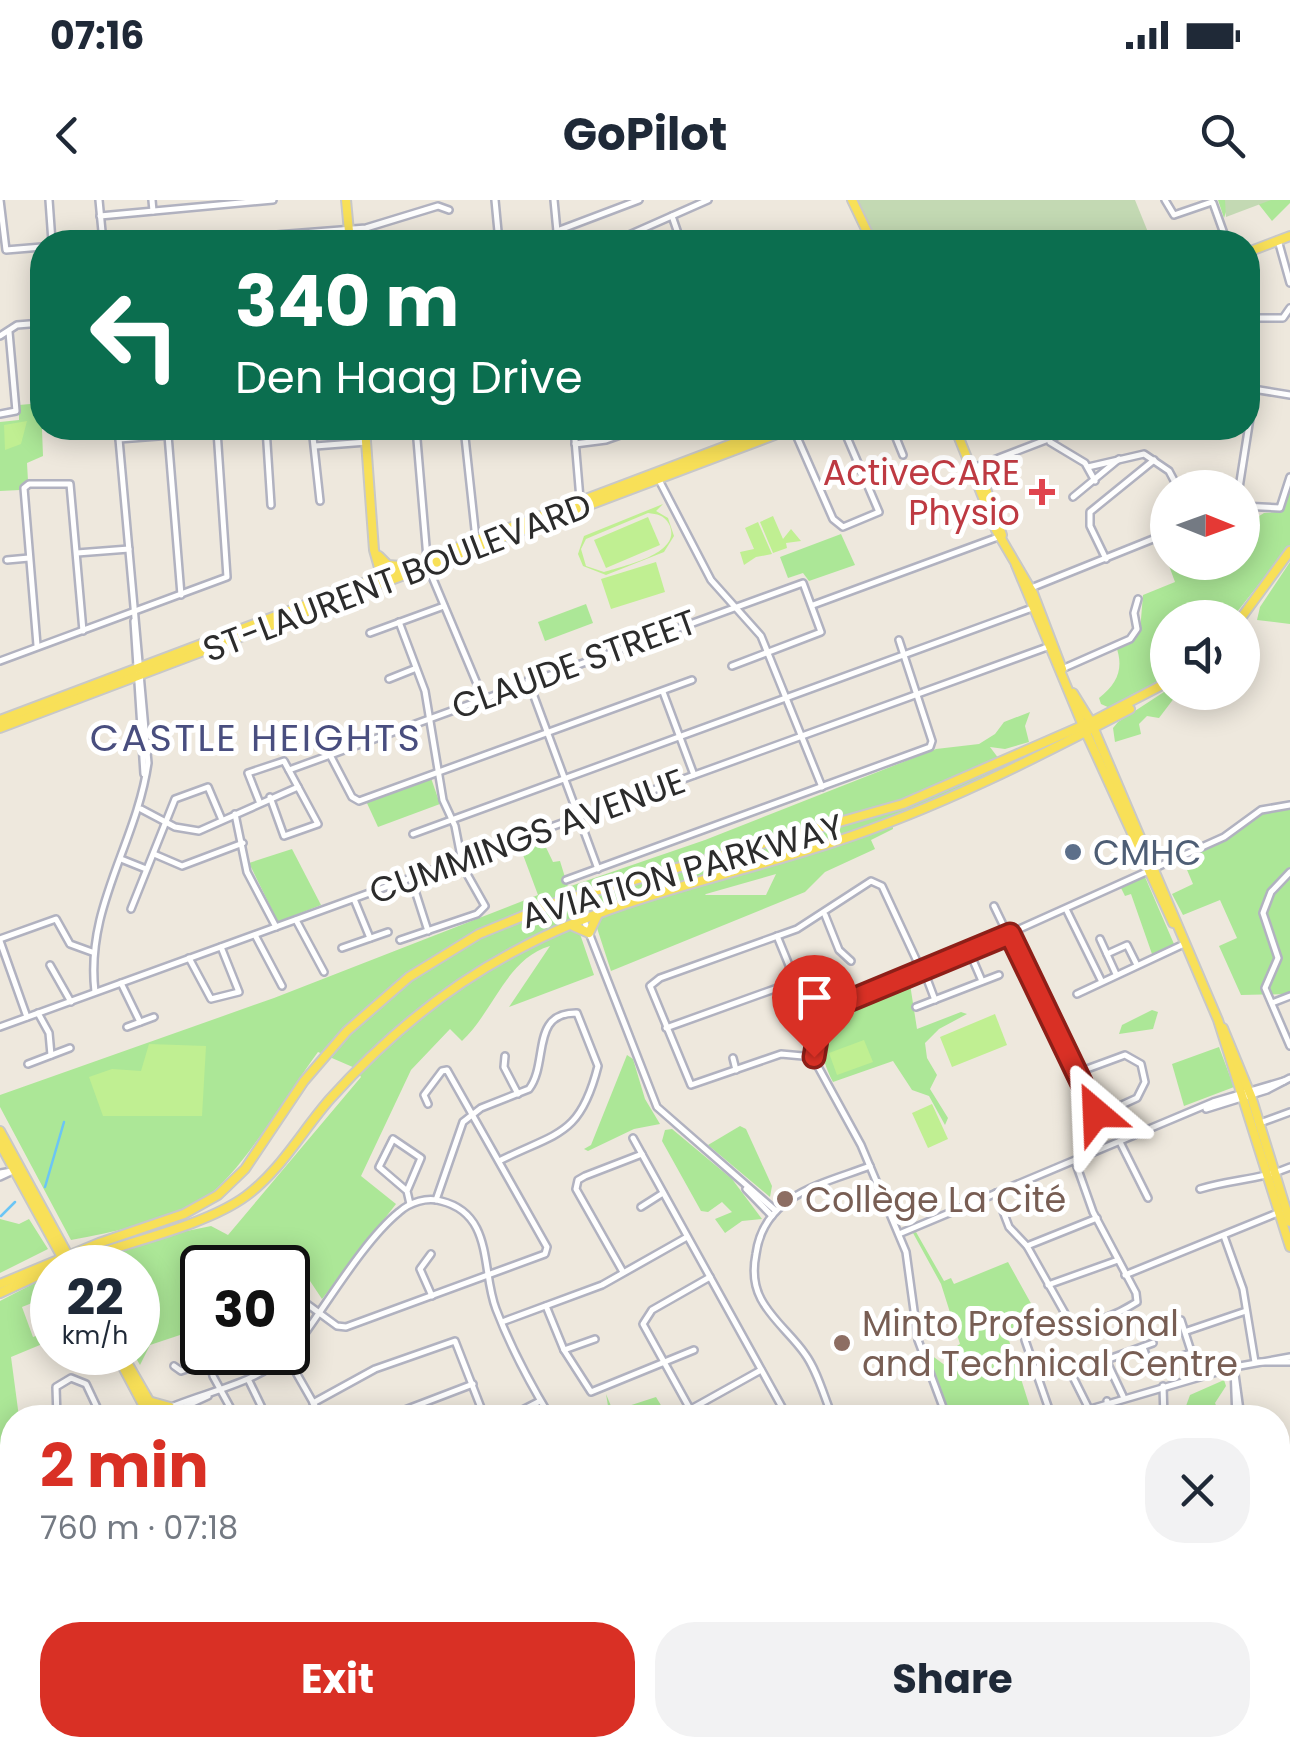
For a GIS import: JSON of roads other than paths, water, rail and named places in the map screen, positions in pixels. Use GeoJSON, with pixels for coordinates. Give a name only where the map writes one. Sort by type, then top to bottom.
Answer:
{"type":"FeatureCollection","features":[{"type":"Feature","properties":{"kind":"main road"},"geometry":{"type":"LineString","coordinates":[[346,200],[349,229]]}},
{"type":"Feature","properties":{"kind":"main road"},"geometry":{"type":"LineString","coordinates":[[852,200],[866,230]]}},
{"type":"Feature","properties":{"kind":"main road"},"geometry":{"type":"LineString","coordinates":[[1260,247],[1290,236]]}},
{"type":"Feature","properties":{"kind":"main road"},"geometry":{"type":"LineString","coordinates":[[366,440],[376,553],[383,578]]}},
{"type":"Feature","properties":{"kind":"main road","name":"ST-LAURENT BOULEVARD"},"geometry":{"type":"LineString","coordinates":[[657,476],[745,440]]}},
{"type":"Feature","properties":{"kind":"main road","name":"ST-LAURENT BOULEVARD"},"geometry":{"type":"LineString","coordinates":[[0,720],[759,440]]}},
{"type":"Feature","properties":{"kind":"main road"},"geometry":{"type":"LineString","coordinates":[[959,440],[996,530],[1002,535],[1073,692],[1100,763],[1151,868]]}},
{"type":"Feature","properties":{"kind":"main road"},"geometry":{"type":"LineString","coordinates":[[1254,600],[1290,552]]}},
{"type":"Feature","properties":{"kind":"main road"},"geometry":{"type":"LineString","coordinates":[[376,553],[388,564],[406,566]]}},
{"type":"Feature","properties":{"kind":"main road"},"geometry":{"type":"LineString","coordinates":[[365,582],[376,553]]}},
{"type":"Feature","properties":{"kind":"main road","name":"ST-LAURENT BOULEVARD"},"geometry":{"type":"LineString","coordinates":[[0,728],[406,566],[427,562]]}},
{"type":"Feature","properties":{"kind":"main road","name":"AVIATION PARKWAY"},"geometry":{"type":"LineString","coordinates":[[112,1245],[201,1220],[246,1196],[272,1172],[339,1089],[404,1027],[484,968],[564,926],[602,911],[884,824],[1150,694]]}},
{"type":"Feature","properties":{"kind":"main road"},"geometry":{"type":"LineString","coordinates":[[1079,707],[1108,717],[1101,730],[1102,749]]}},
{"type":"Feature","properties":{"kind":"main road"},"geometry":{"type":"LineString","coordinates":[[1064,738],[1076,724],[1079,707]]}},
{"type":"Feature","properties":{"kind":"main road"},"geometry":{"type":"LineString","coordinates":[[1088,727],[1102,749],[1176,926],[1229,1036],[1283,1211],[1290,1247]]}},
{"type":"Feature","properties":{"kind":"main road"},"geometry":{"type":"LineString","coordinates":[[1064,738],[1082,741],[1100,763]]}},
{"type":"Feature","properties":{"kind":"main road","name":"AVIATION PARKWAY"},"geometry":{"type":"LineString","coordinates":[[105,1245],[184,1214],[222,1192],[244,1169],[324,1056],[390,992],[467,940],[576,897],[880,812],[1064,738]]}},
{"type":"Feature","properties":{"kind":"main road"},"geometry":{"type":"LineString","coordinates":[[880,812],[884,824]]}},
{"type":"Feature","properties":{"kind":"main road"},"geometry":{"type":"LineString","coordinates":[[589,933],[591,922],[602,911]]}},
{"type":"Feature","properties":{"kind":"main road"},"geometry":{"type":"LineString","coordinates":[[564,926],[582,927],[589,933]]}},
{"type":"Feature","properties":{"kind":"main road"},"geometry":{"type":"LineString","coordinates":[[1246,1094],[1260,1124],[1272,1175]]}},
{"type":"Feature","properties":{"kind":"main road"},"geometry":{"type":"LineString","coordinates":[[1,1138],[14,1170],[58,1245]]}},
{"type":"Feature","properties":{"kind":"main road"},"geometry":{"type":"LineString","coordinates":[[1,1138],[58,1245]]}},
{"type":"Feature","properties":{"kind":"main road"},"geometry":{"type":"LineString","coordinates":[[1283,1211],[1290,1222]]}},
{"type":"Feature","properties":{"kind":"main road"},"geometry":{"type":"LineString","coordinates":[[57,1241],[66,1245]]}},
{"type":"Feature","properties":{"kind":"main road","name":"AVIATION PARKWAY"},"geometry":{"type":"LineString","coordinates":[[0,1284],[30,1275]]}},
{"type":"Feature","properties":{"kind":"main road","name":"AVIATION PARKWAY"},"geometry":{"type":"LineString","coordinates":[[0,1292],[30,1279]]}},
{"type":"Feature","properties":{"kind":"main road"},"geometry":{"type":"LineString","coordinates":[[131,1375],[147,1405]]}},
{"type":"Feature","properties":{"kind":"main road"},"geometry":{"type":"LineString","coordinates":[[133,1375],[151,1405]]}},
{"type":"Feature","properties":{"kind":"main road"},"geometry":{"type":"LineString","coordinates":[[149,1399],[167,1405]]}},
{"type":"Feature","properties":{"kind":"street"},"geometry":{"type":"LineString","coordinates":[[0,200],[4,246],[15,251],[30,249]]}},
{"type":"Feature","properties":{"kind":"street"},"geometry":{"type":"LineString","coordinates":[[49,200],[51,230]]}},
{"type":"Feature","properties":{"kind":"street"},"geometry":{"type":"LineString","coordinates":[[99,200],[102,230]]}},
{"type":"Feature","properties":{"kind":"street"},"geometry":{"type":"LineString","coordinates":[[152,200],[154,211]]}},
{"type":"Feature","properties":{"kind":"street"},"geometry":{"type":"LineString","coordinates":[[100,216],[200,203],[273,200]]}},
{"type":"Feature","properties":{"kind":"street"},"geometry":{"type":"LineString","coordinates":[[496,200],[498,230]]}},
{"type":"Feature","properties":{"kind":"street"},"geometry":{"type":"LineString","coordinates":[[554,200],[557,230],[618,203],[638,200]]}},
{"type":"Feature","properties":{"kind":"street"},"geometry":{"type":"LineString","coordinates":[[642,230],[708,200]]}},
{"type":"Feature","properties":{"kind":"street"},"geometry":{"type":"LineString","coordinates":[[1165,200],[1174,215],[1212,201],[1223,230]]}},
{"type":"Feature","properties":{"kind":"street"},"geometry":{"type":"LineString","coordinates":[[337,230],[389,224],[438,206],[450,210]]}},
{"type":"Feature","properties":{"kind":"street"},"geometry":{"type":"LineString","coordinates":[[672,216],[677,230]]}},
{"type":"Feature","properties":{"kind":"street"},"geometry":{"type":"LineString","coordinates":[[1278,240],[1290,283]]}},
{"type":"Feature","properties":{"kind":"street"},"geometry":{"type":"LineString","coordinates":[[1260,318],[1283,318],[1290,308]]}},
{"type":"Feature","properties":{"kind":"street"},"geometry":{"type":"LineString","coordinates":[[0,336],[17,325],[30,324]]}},
{"type":"Feature","properties":{"kind":"street"},"geometry":{"type":"LineString","coordinates":[[0,414],[16,411],[10,332]]}},
{"type":"Feature","properties":{"kind":"street"},"geometry":{"type":"LineString","coordinates":[[1260,390],[1290,394]]}},
{"type":"Feature","properties":{"kind":"street"},"geometry":{"type":"LineString","coordinates":[[95,992],[92,952],[98,918],[140,809],[145,782],[119,440]]}},
{"type":"Feature","properties":{"kind":"street"},"geometry":{"type":"LineString","coordinates":[[168,440],[182,594]]}},
{"type":"Feature","properties":{"kind":"street"},"geometry":{"type":"LineString","coordinates":[[0,662],[222,580],[228,572],[218,440]]}},
{"type":"Feature","properties":{"kind":"street"},"geometry":{"type":"LineString","coordinates":[[265,440],[272,506]]}},
{"type":"Feature","properties":{"kind":"street"},"geometry":{"type":"LineString","coordinates":[[314,440],[320,501]]}},
{"type":"Feature","properties":{"kind":"street"},"geometry":{"type":"LineString","coordinates":[[315,446],[343,440]]}},
{"type":"Feature","properties":{"kind":"street"},"geometry":{"type":"LineString","coordinates":[[417,440],[427,562],[483,698]]}},
{"type":"Feature","properties":{"kind":"street"},"geometry":{"type":"LineString","coordinates":[[465,440],[477,544]]}},
{"type":"Feature","properties":{"kind":"street"},"geometry":{"type":"LineString","coordinates":[[575,440],[582,504]]}},
{"type":"Feature","properties":{"kind":"street"},"geometry":{"type":"LineString","coordinates":[[575,444],[606,440]]}},
{"type":"Feature","properties":{"kind":"street"},"geometry":{"type":"LineString","coordinates":[[799,440],[839,526],[879,512],[848,440]]}},
{"type":"Feature","properties":{"kind":"street"},"geometry":{"type":"LineString","coordinates":[[897,440],[904,455]]}},
{"type":"Feature","properties":{"kind":"street"},"geometry":{"type":"LineString","coordinates":[[1242,470],[1246,440]]}},
{"type":"Feature","properties":{"kind":"street"},"geometry":{"type":"LineString","coordinates":[[972,468],[1029,444],[1049,441],[1088,466],[1095,481]]}},
{"type":"Feature","properties":{"kind":"street"},"geometry":{"type":"LineString","coordinates":[[1088,466],[1144,454],[1169,470]]}},
{"type":"Feature","properties":{"kind":"street"},"geometry":{"type":"LineString","coordinates":[[1073,498],[1119,458]]}},
{"type":"Feature","properties":{"kind":"street"},"geometry":{"type":"LineString","coordinates":[[1106,558],[1090,526],[1094,508],[1154,460]]}},
{"type":"Feature","properties":{"kind":"street"},"geometry":{"type":"LineString","coordinates":[[657,476],[711,580],[757,628],[789,697],[822,787]]}},
{"type":"Feature","properties":{"kind":"street"},"geometry":{"type":"LineString","coordinates":[[1260,508],[1274,510],[1284,502],[1290,477]]}},
{"type":"Feature","properties":{"kind":"street"},"geometry":{"type":"LineString","coordinates":[[38,647],[24,488],[29,484],[70,484],[82,630]]}},
{"type":"Feature","properties":{"kind":"street"},"geometry":{"type":"LineString","coordinates":[[732,666],[821,632],[813,605],[1002,535]]}},
{"type":"Feature","properties":{"kind":"street"},"geometry":{"type":"LineString","coordinates":[[1027,590],[1150,540]]}},
{"type":"Feature","properties":{"kind":"street"},"geometry":{"type":"LineString","coordinates":[[76,553],[129,549]]}},
{"type":"Feature","properties":{"kind":"street"},"geometry":{"type":"LineString","coordinates":[[6,560],[29,558]]}},
{"type":"Feature","properties":{"kind":"street","name":"CLAUDE STREET"},"geometry":{"type":"LineString","coordinates":[[259,801],[248,773],[280,760],[289,770],[802,583],[813,605]]}},
{"type":"Feature","properties":{"kind":"street"},"geometry":{"type":"LineString","coordinates":[[1062,668],[1130,638],[1138,629],[1134,612],[1138,599]]}},
{"type":"Feature","properties":{"kind":"street"},"geometry":{"type":"LineString","coordinates":[[370,634],[444,606]]}},
{"type":"Feature","properties":{"kind":"street"},"geometry":{"type":"LineString","coordinates":[[414,834],[1035,607]]}},
{"type":"Feature","properties":{"kind":"street"},"geometry":{"type":"LineString","coordinates":[[400,622],[426,691],[438,773],[462,859],[484,904],[483,912],[400,940]]}},
{"type":"Feature","properties":{"kind":"street"},"geometry":{"type":"LineString","coordinates":[[566,880],[932,745],[899,640]]}},
{"type":"Feature","properties":{"kind":"street","name":"CUMMINGS AVENUE"},"geometry":{"type":"LineString","coordinates":[[0,1026],[1052,645]]}},
{"type":"Feature","properties":{"kind":"street"},"geometry":{"type":"LineString","coordinates":[[388,679],[415,669]]}},
{"type":"Feature","properties":{"kind":"street"},"geometry":{"type":"LineString","coordinates":[[528,680],[598,869]]}},
{"type":"Feature","properties":{"kind":"street"},"geometry":{"type":"LineString","coordinates":[[329,753],[352,797],[359,801],[692,680]]}},
{"type":"Feature","properties":{"kind":"street"},"geometry":{"type":"LineString","coordinates":[[664,692],[694,775]]}},
{"type":"Feature","properties":{"kind":"street"},"geometry":{"type":"LineString","coordinates":[[270,798],[284,836],[318,824],[289,770]]}},
{"type":"Feature","properties":{"kind":"street"},"geometry":{"type":"LineString","coordinates":[[131,909],[175,799],[208,787],[222,820]]}},
{"type":"Feature","properties":{"kind":"street"},"geometry":{"type":"LineString","coordinates":[[140,809],[167,823],[199,830],[299,787]]}},
{"type":"Feature","properties":{"kind":"street"},"geometry":{"type":"LineString","coordinates":[[942,1405],[918,1340],[913,1278],[899,1234],[870,1166],[814,1057],[817,1032],[825,1018],[848,1000],[1010,934],[1228,835],[1261,810],[1290,805]]}},
{"type":"Feature","properties":{"kind":"street"},"geometry":{"type":"LineString","coordinates":[[235,814],[248,872],[276,927]]}},
{"type":"Feature","properties":{"kind":"street"},"geometry":{"type":"LineString","coordinates":[[154,854],[182,866],[243,843]]}},
{"type":"Feature","properties":{"kind":"street"},"geometry":{"type":"LineString","coordinates":[[121,859],[146,869]]}},
{"type":"Feature","properties":{"kind":"street"},"geometry":{"type":"LineString","coordinates":[[1290,872],[1265,900],[1262,913],[1278,958],[1266,979],[1290,1046]]}},
{"type":"Feature","properties":{"kind":"street"},"geometry":{"type":"LineString","coordinates":[[411,878],[428,931]]}},
{"type":"Feature","properties":{"kind":"street"},"geometry":{"type":"LineString","coordinates":[[814,1057],[781,1054],[691,1085],[651,992],[653,981],[777,936],[824,914],[861,885],[878,883],[935,1000]]}},
{"type":"Feature","properties":{"kind":"street"},"geometry":{"type":"LineString","coordinates":[[576,897],[657,1107],[774,1213]]}},
{"type":"Feature","properties":{"kind":"street"},"geometry":{"type":"LineString","coordinates":[[354,899],[370,938]]}},
{"type":"Feature","properties":{"kind":"street"},"geometry":{"type":"LineString","coordinates":[[994,906],[1010,934],[1076,1073],[1098,1114],[1137,1098],[1145,1082],[1141,1064],[1125,1056],[1076,1073]]}},
{"type":"Feature","properties":{"kind":"street"},"geometry":{"type":"LineString","coordinates":[[1066,908],[1102,980]]}},
{"type":"Feature","properties":{"kind":"street"},"geometry":{"type":"LineString","coordinates":[[824,914],[839,950],[851,961]]}},
{"type":"Feature","properties":{"kind":"street"},"geometry":{"type":"LineString","coordinates":[[27,1017],[3,969],[0,940],[56,920],[70,944],[92,952]]}},
{"type":"Feature","properties":{"kind":"street"},"geometry":{"type":"LineString","coordinates":[[296,920],[324,972]]}},
{"type":"Feature","properties":{"kind":"street"},"geometry":{"type":"LineString","coordinates":[[342,948],[388,932]]}},
{"type":"Feature","properties":{"kind":"street"},"geometry":{"type":"LineString","coordinates":[[255,935],[282,986]]}},
{"type":"Feature","properties":{"kind":"street"},"geometry":{"type":"LineString","coordinates":[[777,936],[794,982],[825,1018]]}},
{"type":"Feature","properties":{"kind":"street"},"geometry":{"type":"LineString","coordinates":[[1100,939],[1116,974]]}},
{"type":"Feature","properties":{"kind":"street"},"geometry":{"type":"LineString","coordinates":[[1077,994],[1184,944]]}},
{"type":"Feature","properties":{"kind":"street"},"geometry":{"type":"LineString","coordinates":[[1107,954],[1127,945],[1137,965]]}},
{"type":"Feature","properties":{"kind":"street"},"geometry":{"type":"LineString","coordinates":[[189,958],[211,1000],[239,992],[241,988],[221,947]]}},
{"type":"Feature","properties":{"kind":"street"},"geometry":{"type":"LineString","coordinates":[[970,951],[983,982]]}},
{"type":"Feature","properties":{"kind":"street"},"geometry":{"type":"LineString","coordinates":[[50,965],[71,1002]]}},
{"type":"Feature","properties":{"kind":"street"},"geometry":{"type":"LineString","coordinates":[[916,1008],[999,976]]}},
{"type":"Feature","properties":{"kind":"street"},"geometry":{"type":"LineString","coordinates":[[666,1028],[794,982]]}},
{"type":"Feature","properties":{"kind":"street"},"geometry":{"type":"LineString","coordinates":[[121,983],[140,1022]]}},
{"type":"Feature","properties":{"kind":"street"},"geometry":{"type":"LineString","coordinates":[[1272,1003],[1290,996]]}},
{"type":"Feature","properties":{"kind":"street"},"geometry":{"type":"LineString","coordinates":[[436,1200],[456,1134],[473,1114],[518,1094],[535,1081],[544,1031],[552,1019],[571,1012],[582,1016],[598,1066],[572,1124],[562,1135],[499,1161]]}},
{"type":"Feature","properties":{"kind":"street"},"geometry":{"type":"LineString","coordinates":[[38,1013],[49,1033],[51,1055]]}},
{"type":"Feature","properties":{"kind":"street"},"geometry":{"type":"LineString","coordinates":[[127,1027],[154,1017]]}},
{"type":"Feature","properties":{"kind":"street"},"geometry":{"type":"LineString","coordinates":[[28,1064],[70,1048]]}},
{"type":"Feature","properties":{"kind":"street"},"geometry":{"type":"LineString","coordinates":[[505,1056],[504,1067],[518,1094]]}},
{"type":"Feature","properties":{"kind":"street"},"geometry":{"type":"LineString","coordinates":[[733,1058],[736,1070]]}},
{"type":"Feature","properties":{"kind":"street"},"geometry":{"type":"LineString","coordinates":[[310,1306],[346,1327],[541,1256],[547,1247],[447,1070],[439,1074],[424,1095],[428,1104]]}},
{"type":"Feature","properties":{"kind":"street"},"geometry":{"type":"LineString","coordinates":[[899,1234],[1198,1110],[1287,1079]]}},
{"type":"Feature","properties":{"kind":"street"},"geometry":{"type":"LineString","coordinates":[[1260,1124],[1290,1112]]}},
{"type":"Feature","properties":{"kind":"street"},"geometry":{"type":"LineString","coordinates":[[633,1138],[781,1405]]}},
{"type":"Feature","properties":{"kind":"street"},"geometry":{"type":"LineString","coordinates":[[407,1191],[379,1167],[393,1139],[421,1158],[407,1191],[410,1204]]}},
{"type":"Feature","properties":{"kind":"street"},"geometry":{"type":"LineString","coordinates":[[1120,1142],[1148,1198]]}},
{"type":"Feature","properties":{"kind":"street"},"geometry":{"type":"LineString","coordinates":[[623,1272],[576,1189],[578,1180],[585,1176],[642,1154]]}},
{"type":"Feature","properties":{"kind":"street"},"geometry":{"type":"LineString","coordinates":[[996,1193],[1010,1227],[1027,1246],[1074,1326],[1137,1302],[1075,1161]]}},
{"type":"Feature","properties":{"kind":"street"},"geometry":{"type":"LineString","coordinates":[[827,1405],[806,1356],[764,1304],[757,1288],[756,1250],[774,1213],[800,1191],[870,1166]]}},
{"type":"Feature","properties":{"kind":"street"},"geometry":{"type":"LineString","coordinates":[[1200,1190],[1244,1176],[1257,1180],[1290,1167]]}},
{"type":"Feature","properties":{"kind":"street"},"geometry":{"type":"LineString","coordinates":[[0,1175],[14,1170]]}},
{"type":"Feature","properties":{"kind":"street"},"geometry":{"type":"LineString","coordinates":[[641,1207],[663,1192]]}},
{"type":"Feature","properties":{"kind":"street"},"geometry":{"type":"LineString","coordinates":[[173,1405],[249,1382],[292,1351],[389,1221],[410,1204],[436,1200],[457,1207],[474,1222],[516,1360],[543,1405]]}},
{"type":"Feature","properties":{"kind":"street"},"geometry":{"type":"LineString","coordinates":[[1125,1275],[1283,1211]]}},
{"type":"Feature","properties":{"kind":"street"},"geometry":{"type":"LineString","coordinates":[[1027,1246],[1097,1218]]}},
{"type":"Feature","properties":{"kind":"street"},"geometry":{"type":"LineString","coordinates":[[1224,1236],[1237,1268],[1255,1362]]}},
{"type":"Feature","properties":{"kind":"street"},"geometry":{"type":"LineString","coordinates":[[502,1322],[602,1286],[688,1237]]}},
{"type":"Feature","properties":{"kind":"street"},"geometry":{"type":"LineString","coordinates":[[431,1254],[420,1269],[432,1296]]}},
{"type":"Feature","properties":{"kind":"street"},"geometry":{"type":"LineString","coordinates":[[1048,1285],[1118,1260]]}},
{"type":"Feature","properties":{"kind":"street"},"geometry":{"type":"LineString","coordinates":[[689,1405],[643,1324],[645,1315],[710,1278]]}},
{"type":"Feature","properties":{"kind":"street"},"geometry":{"type":"LineString","coordinates":[[546,1306],[564,1350],[592,1392],[694,1350]]}},
{"type":"Feature","properties":{"kind":"street"},"geometry":{"type":"LineString","coordinates":[[1187,1331],[1246,1311]]}},
{"type":"Feature","properties":{"kind":"street"},"geometry":{"type":"LineString","coordinates":[[1181,1320],[1199,1376]]}},
{"type":"Feature","properties":{"kind":"street"},"geometry":{"type":"LineString","coordinates":[[564,1350],[596,1339]]}},
{"type":"Feature","properties":{"kind":"street"},"geometry":{"type":"LineString","coordinates":[[1025,1340],[1047,1405]]}},
{"type":"Feature","properties":{"kind":"street"},"geometry":{"type":"LineString","coordinates":[[298,1375],[314,1403],[375,1369],[455,1341],[480,1405]]}},
{"type":"Feature","properties":{"kind":"street"},"geometry":{"type":"LineString","coordinates":[[1122,1396],[1106,1360],[1154,1342]]}},
{"type":"Feature","properties":{"kind":"street"},"geometry":{"type":"LineString","coordinates":[[1143,1347],[1153,1376]]}},
{"type":"Feature","properties":{"kind":"street"},"geometry":{"type":"LineString","coordinates":[[1150,1365],[1192,1353]]}},
{"type":"Feature","properties":{"kind":"street"},"geometry":{"type":"LineString","coordinates":[[1033,1370],[1064,1360],[1087,1405]]}},
{"type":"Feature","properties":{"kind":"street"},"geometry":{"type":"LineString","coordinates":[[1094,1405],[1234,1366],[1290,1360]]}},
{"type":"Feature","properties":{"kind":"street"},"geometry":{"type":"LineString","coordinates":[[174,1366],[180,1370]]}},
{"type":"Feature","properties":{"kind":"street"},"geometry":{"type":"LineString","coordinates":[[1234,1366],[1238,1405]]}},
{"type":"Feature","properties":{"kind":"street"},"geometry":{"type":"LineString","coordinates":[[698,1405],[762,1370]]}},
{"type":"Feature","properties":{"kind":"street"},"geometry":{"type":"LineString","coordinates":[[213,1375],[227,1405]]}},
{"type":"Feature","properties":{"kind":"street"},"geometry":{"type":"LineString","coordinates":[[57,1405],[56,1387],[71,1378],[86,1384],[96,1405]]}},
{"type":"Feature","properties":{"kind":"street"},"geometry":{"type":"LineString","coordinates":[[249,1382],[260,1405]]}},
{"type":"Feature","properties":{"kind":"street"},"geometry":{"type":"LineString","coordinates":[[418,1405],[473,1384]]}},
{"type":"Feature","properties":{"kind":"street"},"geometry":{"type":"LineString","coordinates":[[1163,1386],[1164,1405]]}},
{"type":"Feature","properties":{"kind":"street"},"geometry":{"type":"LineString","coordinates":[[185,1405],[218,1392]]}},
{"type":"Feature","properties":{"kind":"street"},"geometry":{"type":"LineString","coordinates":[[531,1405],[540,1400]]}},
{"type":"Feature","properties":{"kind":"street"},"geometry":{"type":"LineString","coordinates":[[1106,1401],[1107,1405]]}},
{"type":"Feature","properties":{"kind":"waterway"},"geometry":{"type":"LineString","coordinates":[[45,1187],[64,1122]]}},
{"type":"Feature","properties":{"kind":"waterway"},"geometry":{"type":"LineString","coordinates":[[1,1216],[15,1202]]}},
{"type":"Feature","properties":{"kind":"place","name":"ActiveCARE Physio"},"geometry":{"type":"Point","coordinates":[1042,492]}},
{"type":"Feature","properties":{"kind":"place","name":"CMHC"},"geometry":{"type":"Point","coordinates":[1073,852]}},
{"type":"Feature","properties":{"kind":"place","name":"Collège La Cité"},"geometry":{"type":"Point","coordinates":[785,1199]}},
{"type":"Feature","properties":{"kind":"place","name":"Minto Professional and Technical Centre"},"geometry":{"type":"Point","coordinates":[842,1343]}},
{"type":"Feature","properties":{"kind":"district","name":"CASTLE HEIGHTS"},"geometry":{"type":"Point","coordinates":[256,737]}}]}
